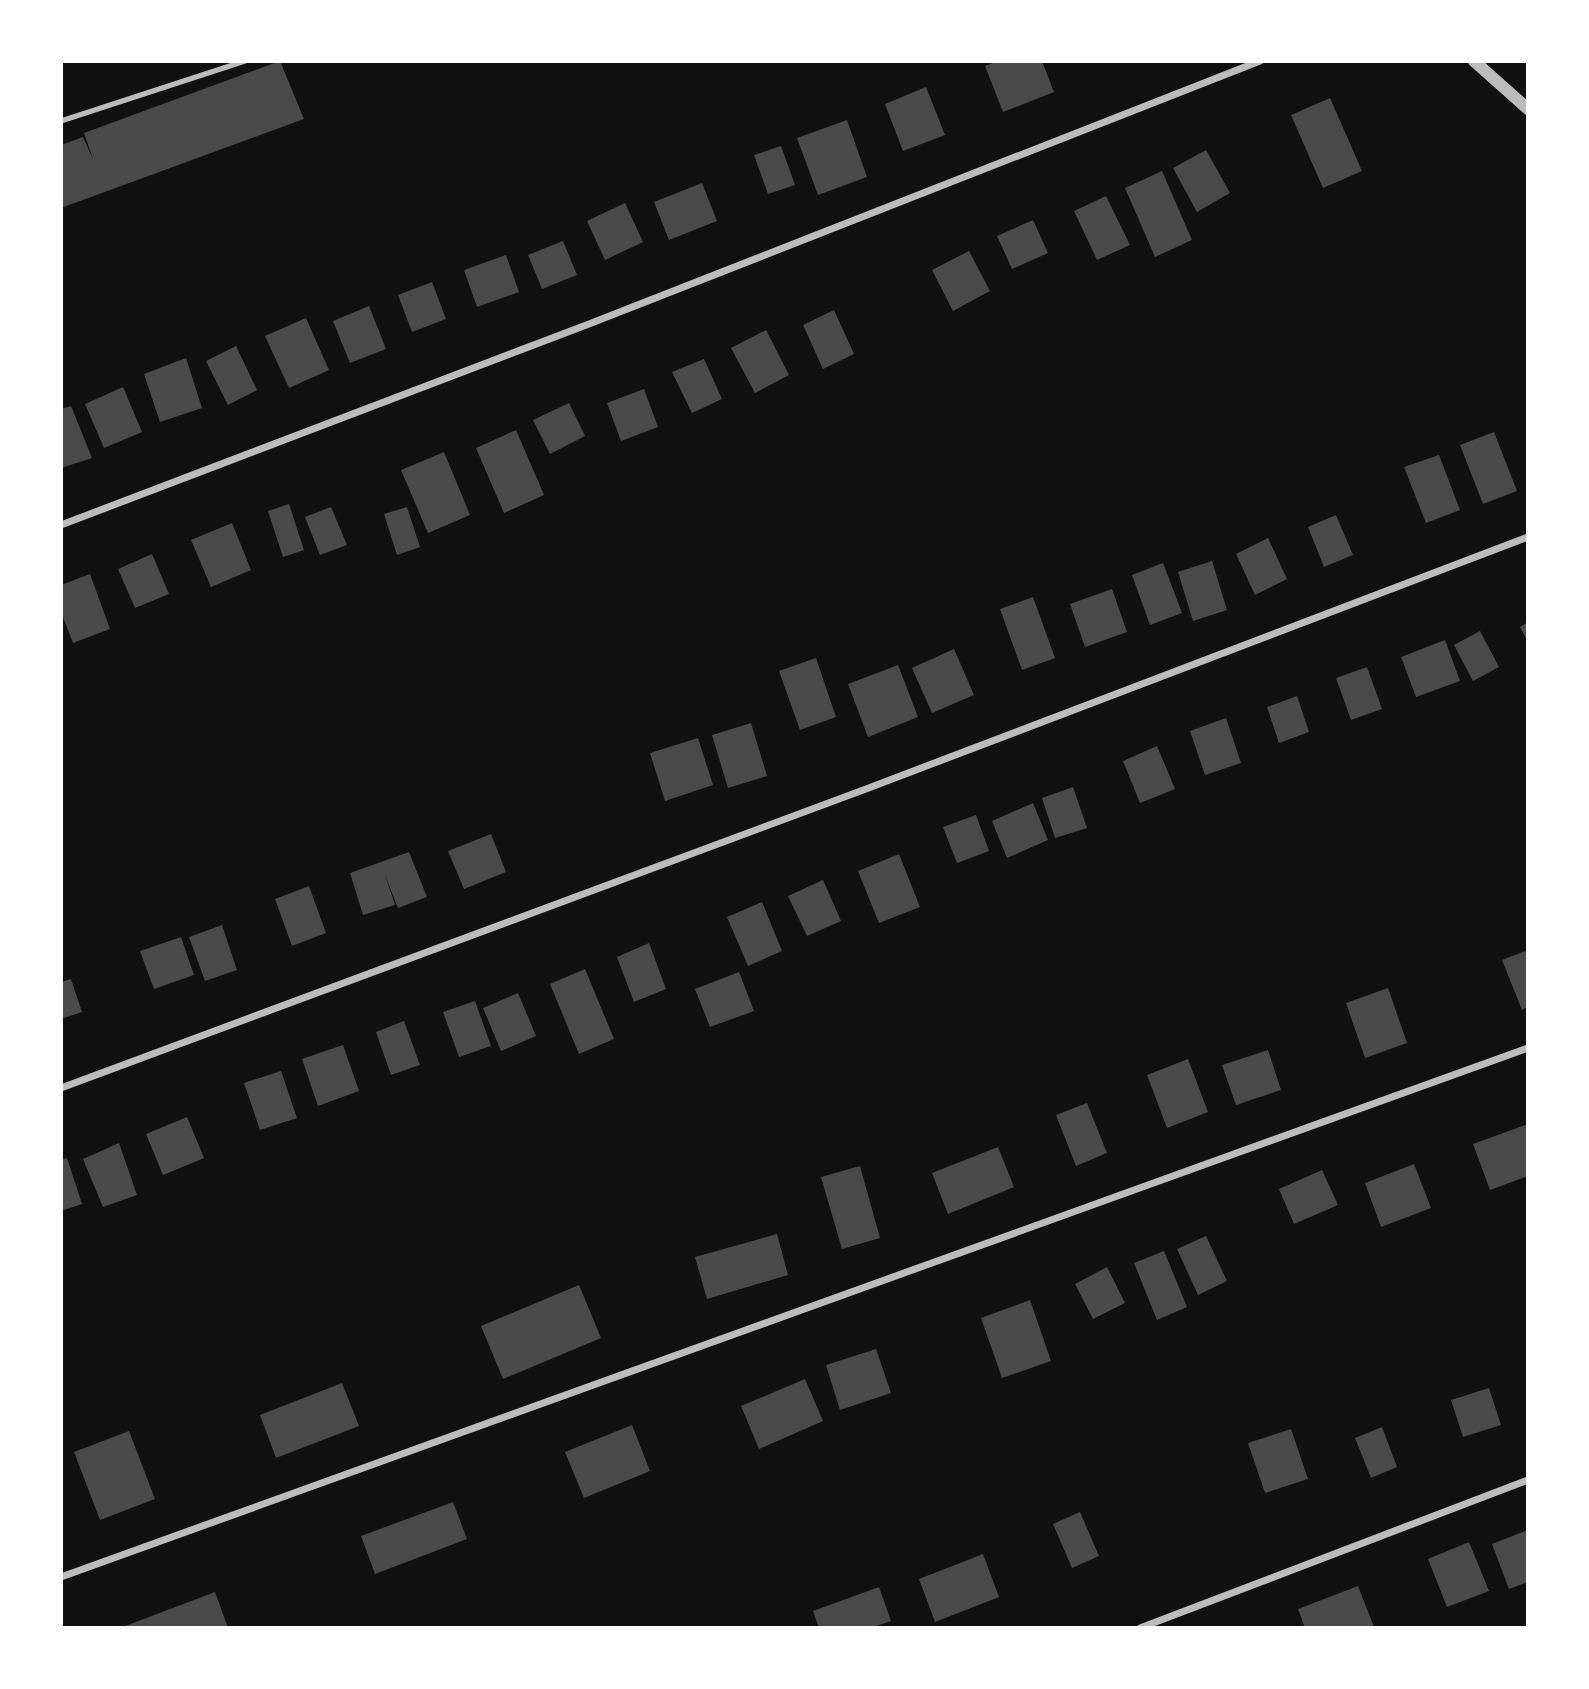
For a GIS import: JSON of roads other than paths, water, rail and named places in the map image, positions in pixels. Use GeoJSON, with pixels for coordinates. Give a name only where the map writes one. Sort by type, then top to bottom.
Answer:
{"type":"FeatureCollection","features":[{"type":"Feature","properties":{"kind":"street"},"geometry":{"type":"LineString","coordinates":[[61,525],[589,324],[1260,61]]}},
{"type":"Feature","properties":{"kind":"street"},"geometry":{"type":"LineString","coordinates":[[1474,61],[1528,109]]}},
{"type":"Feature","properties":{"kind":"street"},"geometry":{"type":"LineString","coordinates":[[61,1088],[866,789],[1528,537]]}},
{"type":"Feature","properties":{"kind":"street"},"geometry":{"type":"LineString","coordinates":[[61,1577],[1528,1048]]}},
{"type":"Feature","properties":{"kind":"street"},"geometry":{"type":"LineString","coordinates":[[1140,1628],[1528,1480]]}},
{"type":"Feature","properties":{"kind":"lane"},"geometry":{"type":"LineString","coordinates":[[61,121],[245,61]]}}]}
